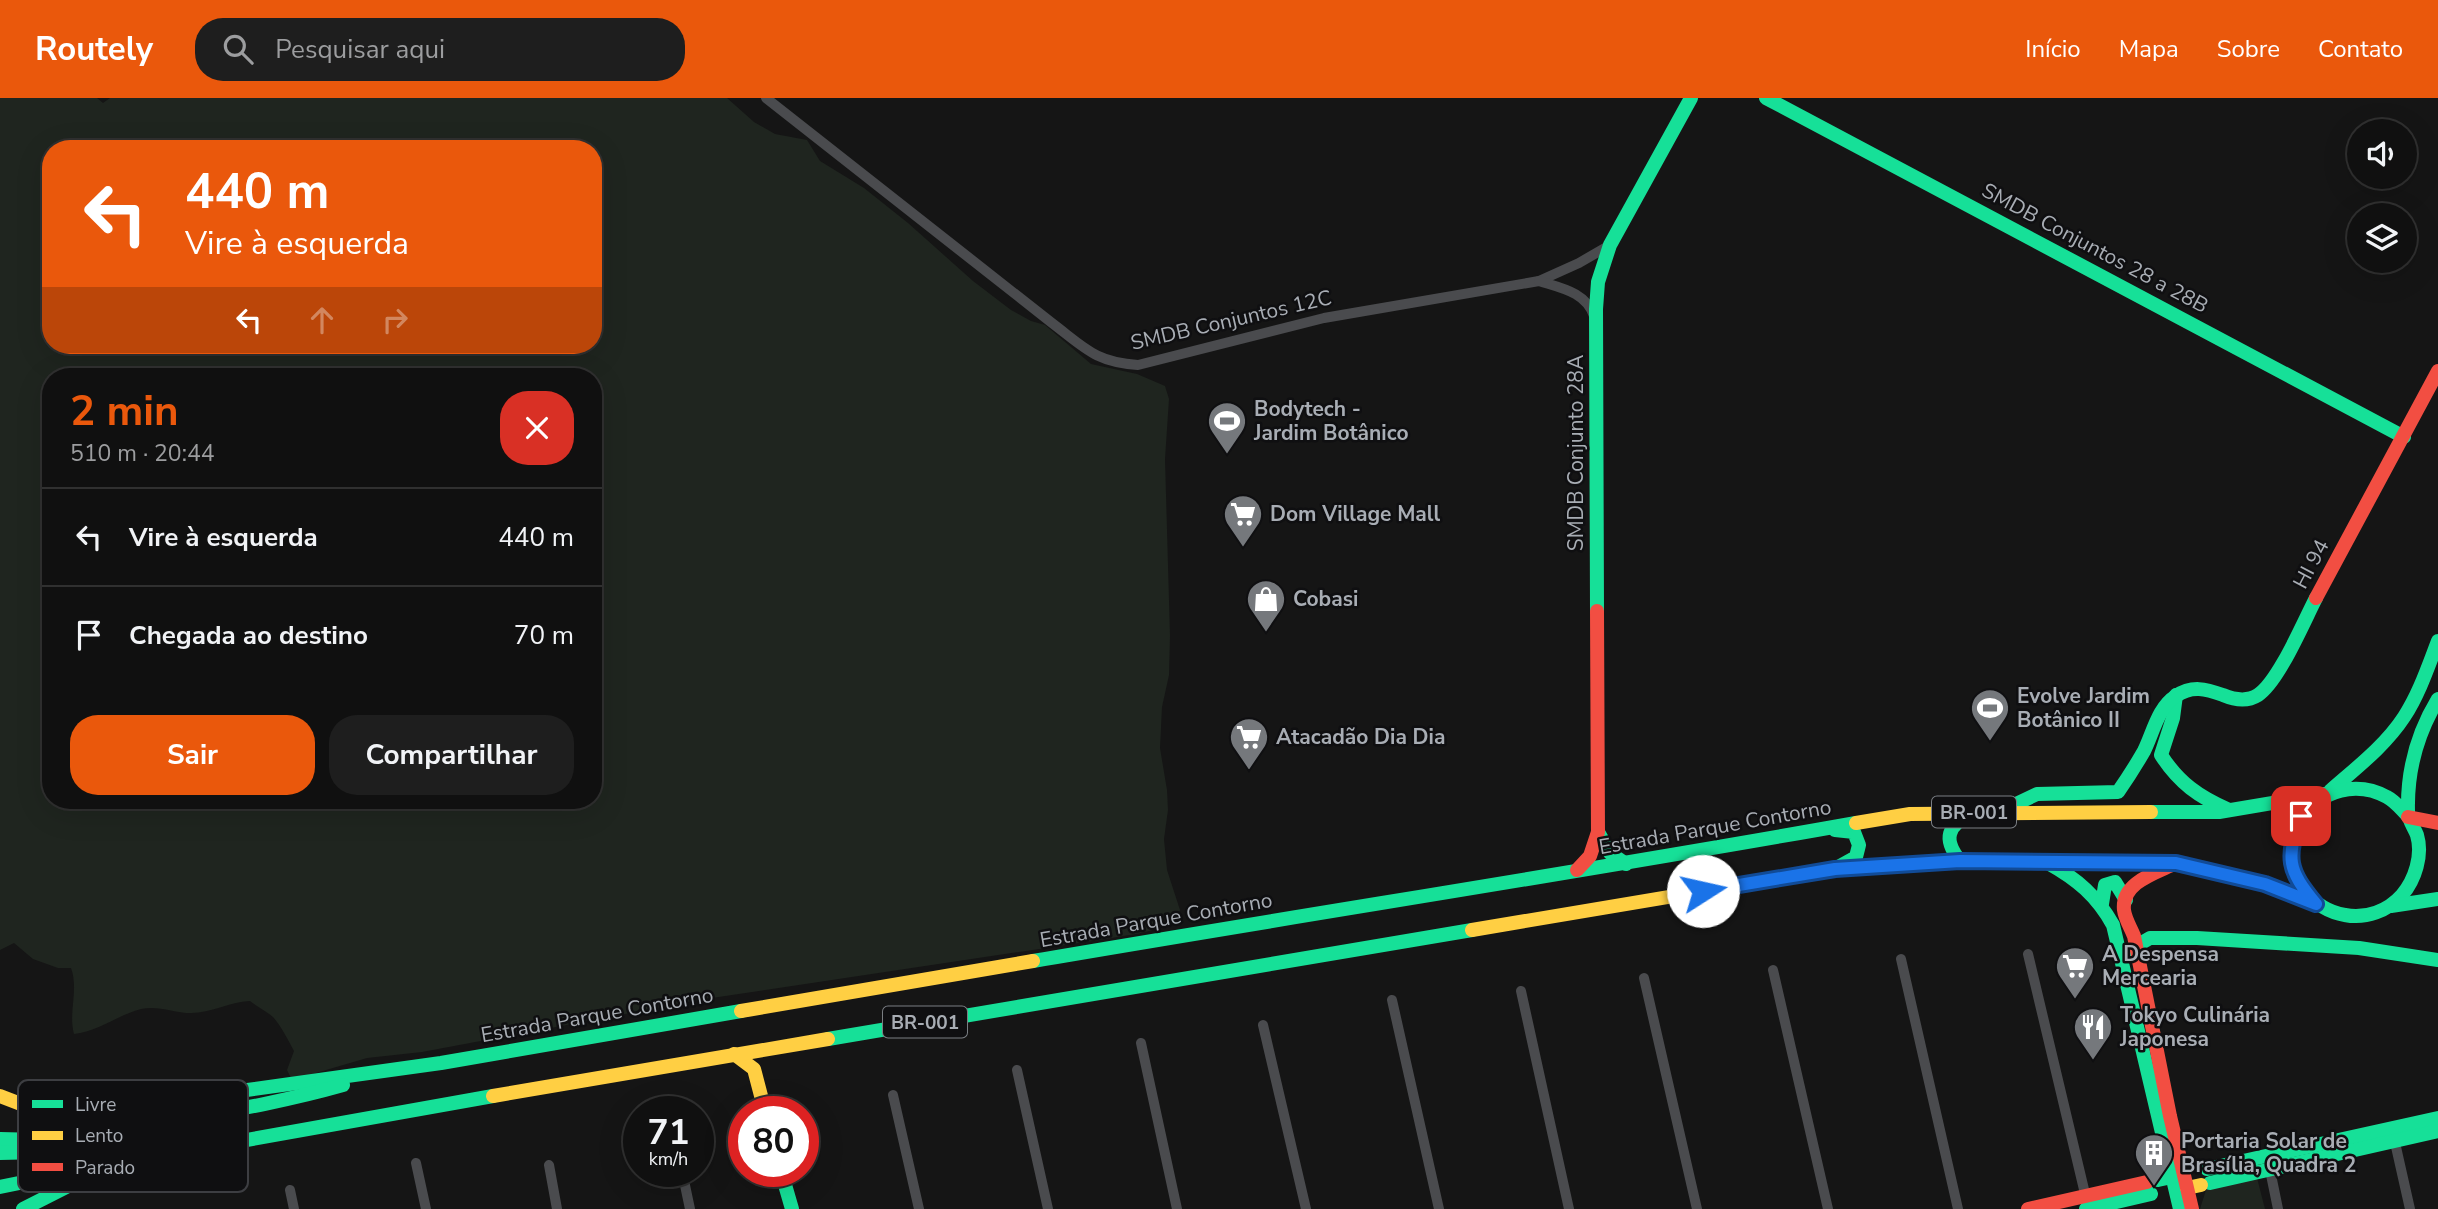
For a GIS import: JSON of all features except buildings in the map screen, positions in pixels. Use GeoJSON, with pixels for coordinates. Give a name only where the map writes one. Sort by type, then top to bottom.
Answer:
{"type":"FeatureCollection","features":[{"type":"Feature","properties":{"kind":"main road","name":"SMDB Conjunto 28A"},"geometry":{"type":"LineString","coordinates":[[1598,832],[1598,282],[1610,245],[1691,98]]}},
{"type":"Feature","properties":{"kind":"main road","name":"SMDB Conjuntos 28 a 28B"},"geometry":{"type":"LineString","coordinates":[[1766,98],[2404,437]]}},
{"type":"Feature","properties":{"kind":"main road","name":"HI 94"},"geometry":{"type":"LineString","coordinates":[[2176,695],[2193,687],[2202,687],[2241,701],[2252,699],[2270,684],[2438,371]]}},
{"type":"Feature","properties":{"kind":"main road"},"geometry":{"type":"LineString","coordinates":[[2316,904],[2296,879],[2290,847],[2301,816],[2382,744],[2404,717],[2421,686],[2438,641]]}},
{"type":"Feature","properties":{"kind":"main road"},"geometry":{"type":"LineString","coordinates":[[2176,695],[2177,712],[2166,734],[2161,755],[2173,775],[2184,786],[2206,801],[2230,811]]}},
{"type":"Feature","properties":{"kind":"main road"},"geometry":{"type":"LineString","coordinates":[[1997,813],[2037,794],[2118,792],[2143,754],[2166,705],[2176,695]]}},
{"type":"Feature","properties":{"kind":"main road"},"geometry":{"type":"LineString","coordinates":[[2391,906],[2409,888],[2418,865],[2418,840],[2408,816],[2410,774],[2420,735],[2438,699]]}},
{"type":"Feature","properties":{"kind":"main road","name":"BR-001"},"geometry":{"type":"LineString","coordinates":[[2327,793],[2357,787],[2385,795],[2408,816]]}},
{"type":"Feature","properties":{"kind":"main road","name":"Estrada Parque Contorno"},"geometry":{"type":"LineString","coordinates":[[248,1089],[400,1068],[1142,944],[1247,924],[1626,864],[1910,814],[2230,811],[2327,793]]}},
{"type":"Feature","properties":{"kind":"main road"},"geometry":{"type":"LineString","coordinates":[[1960,861],[1951,851],[1948,837],[1954,822],[1971,812]]}},
{"type":"Feature","properties":{"kind":"main road"},"geometry":{"type":"LineString","coordinates":[[2408,816],[2438,824]]}},
{"type":"Feature","properties":{"kind":"main road"},"geometry":{"type":"LineString","coordinates":[[1826,830],[1854,832],[1859,845],[1857,857],[1835,869]]}},
{"type":"Feature","properties":{"kind":"main road"},"geometry":{"type":"LineString","coordinates":[[1598,832],[1610,853],[1626,864]]}},
{"type":"Feature","properties":{"kind":"main road"},"geometry":{"type":"LineString","coordinates":[[1577,870],[1590,856],[1598,832]]}},
{"type":"Feature","properties":{"kind":"main road","name":"BR-001"},"geometry":{"type":"LineString","coordinates":[[248,1139],[761,1049],[1835,869],[1960,861],[2176,863],[2265,884],[2334,914],[2355,917],[2374,914],[2391,906]]}},
{"type":"Feature","properties":{"kind":"main road"},"geometry":{"type":"LineString","coordinates":[[2047,862],[2080,881],[2102,904],[2113,925],[2179,1182],[2192,1209]]}},
{"type":"Feature","properties":{"kind":"main road"},"geometry":{"type":"LineString","coordinates":[[2176,863],[2137,882],[2129,892],[2124,909],[2136,944],[2179,1182],[2180,1209]]}},
{"type":"Feature","properties":{"kind":"main road"},"geometry":{"type":"LineString","coordinates":[[2102,904],[2105,885],[2109,882],[2115,882],[2119,886],[2126,900]]}},
{"type":"Feature","properties":{"kind":"main road"},"geometry":{"type":"LineString","coordinates":[[2391,906],[2438,900]]}},
{"type":"Feature","properties":{"kind":"main road"},"geometry":{"type":"LineString","coordinates":[[2119,950],[2130,949],[2150,938],[2197,938],[2359,948],[2438,960]]}},
{"type":"Feature","properties":{"kind":"main road"},"geometry":{"type":"LineString","coordinates":[[761,1049],[754,1069],[761,1096]]}},
{"type":"Feature","properties":{"kind":"main road"},"geometry":{"type":"LineString","coordinates":[[734,1054],[754,1069]]}},
{"type":"Feature","properties":{"kind":"main road"},"geometry":{"type":"LineString","coordinates":[[248,1108],[295,1099],[400,1068]]}},
{"type":"Feature","properties":{"kind":"main road"},"geometry":{"type":"LineString","coordinates":[[248,1127],[339,1114],[422,1107]]}},
{"type":"Feature","properties":{"kind":"main road"},"geometry":{"type":"LineString","coordinates":[[2028,1209],[2087,1206],[2179,1182],[2393,1134],[2438,1118]]}},
{"type":"Feature","properties":{"kind":"main road"},"geometry":{"type":"LineString","coordinates":[[2393,1134],[2438,1131]]}},
{"type":"Feature","properties":{"kind":"main road"},"geometry":{"type":"LineString","coordinates":[[0,1139],[18,1139]]}},
{"type":"Feature","properties":{"kind":"main road"},"geometry":{"type":"LineString","coordinates":[[0,1153],[18,1153]]}},
{"type":"Feature","properties":{"kind":"main road","name":"BR-001"},"geometry":{"type":"LineString","coordinates":[[0,1187],[16,1183]]}},
{"type":"Feature","properties":{"kind":"main road"},"geometry":{"type":"LineString","coordinates":[[786,1187],[792,1209]]}},
{"type":"Feature","properties":{"kind":"main road"},"geometry":{"type":"LineString","coordinates":[[23,1209],[54,1192]]}},
{"type":"Feature","properties":{"kind":"street","name":"SMDB Conjuntos 12C"},"geometry":{"type":"LineString","coordinates":[[766,98],[1052,323],[1095,355],[1113,363],[1138,365],[1324,318],[1539,281],[1610,245]]}},
{"type":"Feature","properties":{"kind":"street","name":"SMDB Conjuntos 12C"},"geometry":{"type":"LineString","coordinates":[[1539,281],[1578,294],[1588,303],[1597,323]]}},
{"type":"Feature","properties":{"kind":"street"},"geometry":{"type":"LineString","coordinates":[[2028,954],[2087,1206]]}},
{"type":"Feature","properties":{"kind":"street"},"geometry":{"type":"LineString","coordinates":[[1901,959],[1958,1209]]}},
{"type":"Feature","properties":{"kind":"street"},"geometry":{"type":"LineString","coordinates":[[1773,970],[1828,1209]]}},
{"type":"Feature","properties":{"kind":"street"},"geometry":{"type":"LineString","coordinates":[[1644,978],[1697,1209]]}},
{"type":"Feature","properties":{"kind":"street"},"geometry":{"type":"LineString","coordinates":[[1521,991],[1569,1209]]}},
{"type":"Feature","properties":{"kind":"street"},"geometry":{"type":"LineString","coordinates":[[1392,1000],[1439,1209]]}},
{"type":"Feature","properties":{"kind":"street"},"geometry":{"type":"LineString","coordinates":[[1264,1025],[1306,1209]]}},
{"type":"Feature","properties":{"kind":"street"},"geometry":{"type":"LineString","coordinates":[[1140,1043],[1177,1209]]}},
{"type":"Feature","properties":{"kind":"street"},"geometry":{"type":"LineString","coordinates":[[1017,1070],[1048,1209]]}},
{"type":"Feature","properties":{"kind":"street"},"geometry":{"type":"LineString","coordinates":[[893,1095],[919,1209]]}},
{"type":"Feature","properties":{"kind":"street"},"geometry":{"type":"LineString","coordinates":[[2393,1134],[2410,1209]]}},
{"type":"Feature","properties":{"kind":"street"},"geometry":{"type":"LineString","coordinates":[[2268,1162],[2278,1209]]}},
{"type":"Feature","properties":{"kind":"street"},"geometry":{"type":"LineString","coordinates":[[416,1163],[426,1209]]}},
{"type":"Feature","properties":{"kind":"street"},"geometry":{"type":"LineString","coordinates":[[549,1165],[557,1209]]}},
{"type":"Feature","properties":{"kind":"street"},"geometry":{"type":"LineString","coordinates":[[685,1187],[690,1209]]}},
{"type":"Feature","properties":{"kind":"street"},"geometry":{"type":"LineString","coordinates":[[290,1190],[294,1209]]}},
{"type":"Feature","properties":{"kind":"shaded area"},"geometry":{"type":"Polygon","coordinates":[[[0,98],[97,98],[103,103],[110,98],[727,98],[754,122],[775,134],[807,140],[820,161],[864,188],[973,281],[1011,310],[1045,325],[1091,364],[1137,374],[1165,386],[1169,399],[1165,459],[1170,636],[1169,675],[1162,707],[1160,748],[1167,790],[1168,810],[1164,839],[1167,870],[1180,910],[1169,923],[1140,933],[1112,938],[705,999],[422,1052],[367,1058],[292,1080],[287,1070],[294,1051],[273,1017],[250,1001],[198,1013],[141,1009],[83,1033],[74,1034],[74,984],[71,968],[58,968],[33,959],[14,943],[0,950],[0,98]]]}},
{"type":"Feature","properties":{"kind":"shaded area"},"geometry":{"type":"Polygon","coordinates":[[[2257,1178],[2265,1209],[2200,1209],[2206,1190],[2257,1178]]]}},
{"type":"Feature","properties":{"kind":"traffic: fast"},"geometry":{"type":"LineString","coordinates":[[1597,611],[1598,282],[1610,245],[1691,98]]}},
{"type":"Feature","properties":{"kind":"traffic: fast"},"geometry":{"type":"LineString","coordinates":[[1766,98],[2404,437]]}},
{"type":"Feature","properties":{"kind":"traffic: fast"},"geometry":{"type":"LineString","coordinates":[[1997,813],[2037,794],[2118,792],[2144,751],[2160,713],[2176,696],[2188,690],[2199,689],[2241,700],[2254,697],[2266,688],[2282,664],[2316,598]]}},
{"type":"Feature","properties":{"kind":"traffic: fast"},"geometry":{"type":"LineString","coordinates":[[2330,791],[2370,756],[2404,717],[2423,680],[2438,641]]}},
{"type":"Feature","properties":{"kind":"traffic: fast"},"geometry":{"type":"LineString","coordinates":[[2176,695],[2173,718],[2161,755],[2190,788],[2229,810]]}},
{"type":"Feature","properties":{"kind":"traffic: fast"},"geometry":{"type":"LineString","coordinates":[[2407,815],[2390,799],[2372,791],[2356,789],[2326,796],[2313,805],[2295,830],[2291,846],[2293,870],[2304,891],[2323,907],[2353,916],[2376,912],[2402,895],[2414,875],[2419,851],[2417,835],[2408,814],[2409,781],[2419,738],[2438,699]]}},
{"type":"Feature","properties":{"kind":"traffic: fast"},"geometry":{"type":"LineString","coordinates":[[2151,812],[2219,812],[2325,794]]}},
{"type":"Feature","properties":{"kind":"traffic: fast"},"geometry":{"type":"LineString","coordinates":[[1960,861],[1951,846],[1950,834],[1957,823],[1971,812]]}},
{"type":"Feature","properties":{"kind":"traffic: fast"},"geometry":{"type":"LineString","coordinates":[[1033,961],[1856,823]]}},
{"type":"Feature","properties":{"kind":"traffic: fast"},"geometry":{"type":"LineString","coordinates":[[1835,830],[1854,832],[1859,845],[1856,857],[1838,867]]}},
{"type":"Feature","properties":{"kind":"traffic: fast"},"geometry":{"type":"LineString","coordinates":[[1598,832],[1610,853],[1626,864]]}},
{"type":"Feature","properties":{"kind":"traffic: fast"},"geometry":{"type":"LineString","coordinates":[[1877,866],[1960,861],[2176,863],[2265,884],[2316,904]]}},
{"type":"Feature","properties":{"kind":"traffic: fast"},"geometry":{"type":"LineString","coordinates":[[2048,863],[2085,889],[2113,925],[2180,1209]]}},
{"type":"Feature","properties":{"kind":"traffic: fast"},"geometry":{"type":"LineString","coordinates":[[2102,904],[2105,885],[2115,882],[2126,900]]}},
{"type":"Feature","properties":{"kind":"traffic: fast"},"geometry":{"type":"LineString","coordinates":[[2391,906],[2438,899]]}},
{"type":"Feature","properties":{"kind":"traffic: fast"},"geometry":{"type":"LineString","coordinates":[[828,1039],[1472,930]]}},
{"type":"Feature","properties":{"kind":"traffic: fast"},"geometry":{"type":"LineString","coordinates":[[2131,949],[2150,938],[2197,938],[2359,948],[2438,960]]}},
{"type":"Feature","properties":{"kind":"traffic: fast"},"geometry":{"type":"LineString","coordinates":[[248,1090],[441,1063],[741,1011]]}},
{"type":"Feature","properties":{"kind":"traffic: fast"},"geometry":{"type":"LineString","coordinates":[[248,1107],[343,1085]]}},
{"type":"Feature","properties":{"kind":"traffic: fast"},"geometry":{"type":"LineString","coordinates":[[248,1140],[493,1096]]}},
{"type":"Feature","properties":{"kind":"traffic: fast"},"geometry":{"type":"LineString","coordinates":[[2207,1169],[2438,1118]]}},
{"type":"Feature","properties":{"kind":"traffic: fast"},"geometry":{"type":"LineString","coordinates":[[2210,1183],[2438,1131]]}},
{"type":"Feature","properties":{"kind":"traffic: fast"},"geometry":{"type":"LineString","coordinates":[[0,1139],[18,1139]]}},
{"type":"Feature","properties":{"kind":"traffic: fast"},"geometry":{"type":"LineString","coordinates":[[0,1153],[18,1153]]}},
{"type":"Feature","properties":{"kind":"traffic: fast"},"geometry":{"type":"LineString","coordinates":[[2158,1180],[2172,1177]]}},
{"type":"Feature","properties":{"kind":"traffic: fast"},"geometry":{"type":"LineString","coordinates":[[0,1187],[18,1183]]}},
{"type":"Feature","properties":{"kind":"traffic: fast"},"geometry":{"type":"LineString","coordinates":[[786,1187],[792,1209]]}},
{"type":"Feature","properties":{"kind":"traffic: fast"},"geometry":{"type":"LineString","coordinates":[[23,1209],[56,1192]]}},
{"type":"Feature","properties":{"kind":"traffic: fast"},"geometry":{"type":"LineString","coordinates":[[2086,1209],[2151,1194]]}},
{"type":"Feature","properties":{"kind":"traffic: slow"},"geometry":{"type":"LineString","coordinates":[[1856,823],[1910,814],[2151,812]]}},
{"type":"Feature","properties":{"kind":"traffic: slow"},"geometry":{"type":"LineString","coordinates":[[1472,930],[1835,869],[1877,866]]}},
{"type":"Feature","properties":{"kind":"traffic: slow"},"geometry":{"type":"LineString","coordinates":[[741,1011],[1033,961]]}},
{"type":"Feature","properties":{"kind":"traffic: slow"},"geometry":{"type":"LineString","coordinates":[[493,1096],[828,1039]]}},
{"type":"Feature","properties":{"kind":"traffic: slow"},"geometry":{"type":"LineString","coordinates":[[734,1054],[754,1069],[761,1096]]}},
{"type":"Feature","properties":{"kind":"traffic: slow"},"geometry":{"type":"LineString","coordinates":[[0,1096],[18,1103]]}},
{"type":"Feature","properties":{"kind":"traffic: slow"},"geometry":{"type":"LineString","coordinates":[[2187,1188],[2201,1185]]}},
{"type":"Feature","properties":{"kind":"traffic: jam"},"geometry":{"type":"LineString","coordinates":[[2316,598],[2438,371]]}},
{"type":"Feature","properties":{"kind":"traffic: jam"},"geometry":{"type":"LineString","coordinates":[[1577,870],[1590,856],[1598,832],[1597,611]]}},
{"type":"Feature","properties":{"kind":"traffic: jam"},"geometry":{"type":"LineString","coordinates":[[2408,817],[2438,823]]}},
{"type":"Feature","properties":{"kind":"traffic: jam"},"geometry":{"type":"LineString","coordinates":[[2174,864],[2149,875],[2133,886],[2128,893],[2124,910],[2134,936],[2170,1116],[2192,1209]]}},
{"type":"Feature","properties":{"kind":"traffic: jam"},"geometry":{"type":"LineString","coordinates":[[2028,1209],[2147,1182]]}},
{"type":"Feature","properties":{"kind":"place","name":"Bodytech - Jardim Botânico"},"geometry":{"type":"Point","coordinates":[1227,455]}},
{"type":"Feature","properties":{"kind":"place","name":"Dom Village Mall"},"geometry":{"type":"Point","coordinates":[1243,548]}},
{"type":"Feature","properties":{"kind":"place","name":"Cobasi"},"geometry":{"type":"Point","coordinates":[1266,633]}},
{"type":"Feature","properties":{"kind":"place","name":"Evolve Jardim Botânico II"},"geometry":{"type":"Point","coordinates":[1990,742]}},
{"type":"Feature","properties":{"kind":"place","name":"Atacadão Dia Dia"},"geometry":{"type":"Point","coordinates":[1249,771]}},
{"type":"Feature","properties":{"kind":"place","name":"A Despensa Mercearia"},"geometry":{"type":"Point","coordinates":[2075,1000]}},
{"type":"Feature","properties":{"kind":"place","name":"Tokyo Culinária Japonesa"},"geometry":{"type":"Point","coordinates":[2093,1061]}},
{"type":"Feature","properties":{"kind":"place","name":"Portaria Solar de Brasília, Quadra 2"},"geometry":{"type":"Point","coordinates":[2154,1187]}},
{"type":"Feature","properties":{"kind":"route"},"geometry":{"type":"LineString","coordinates":[[1703,891],[1835,869],[1960,861],[2176,863],[2265,884],[2316,904],[2296,879],[2290,847],[2301,816]]}}]}
